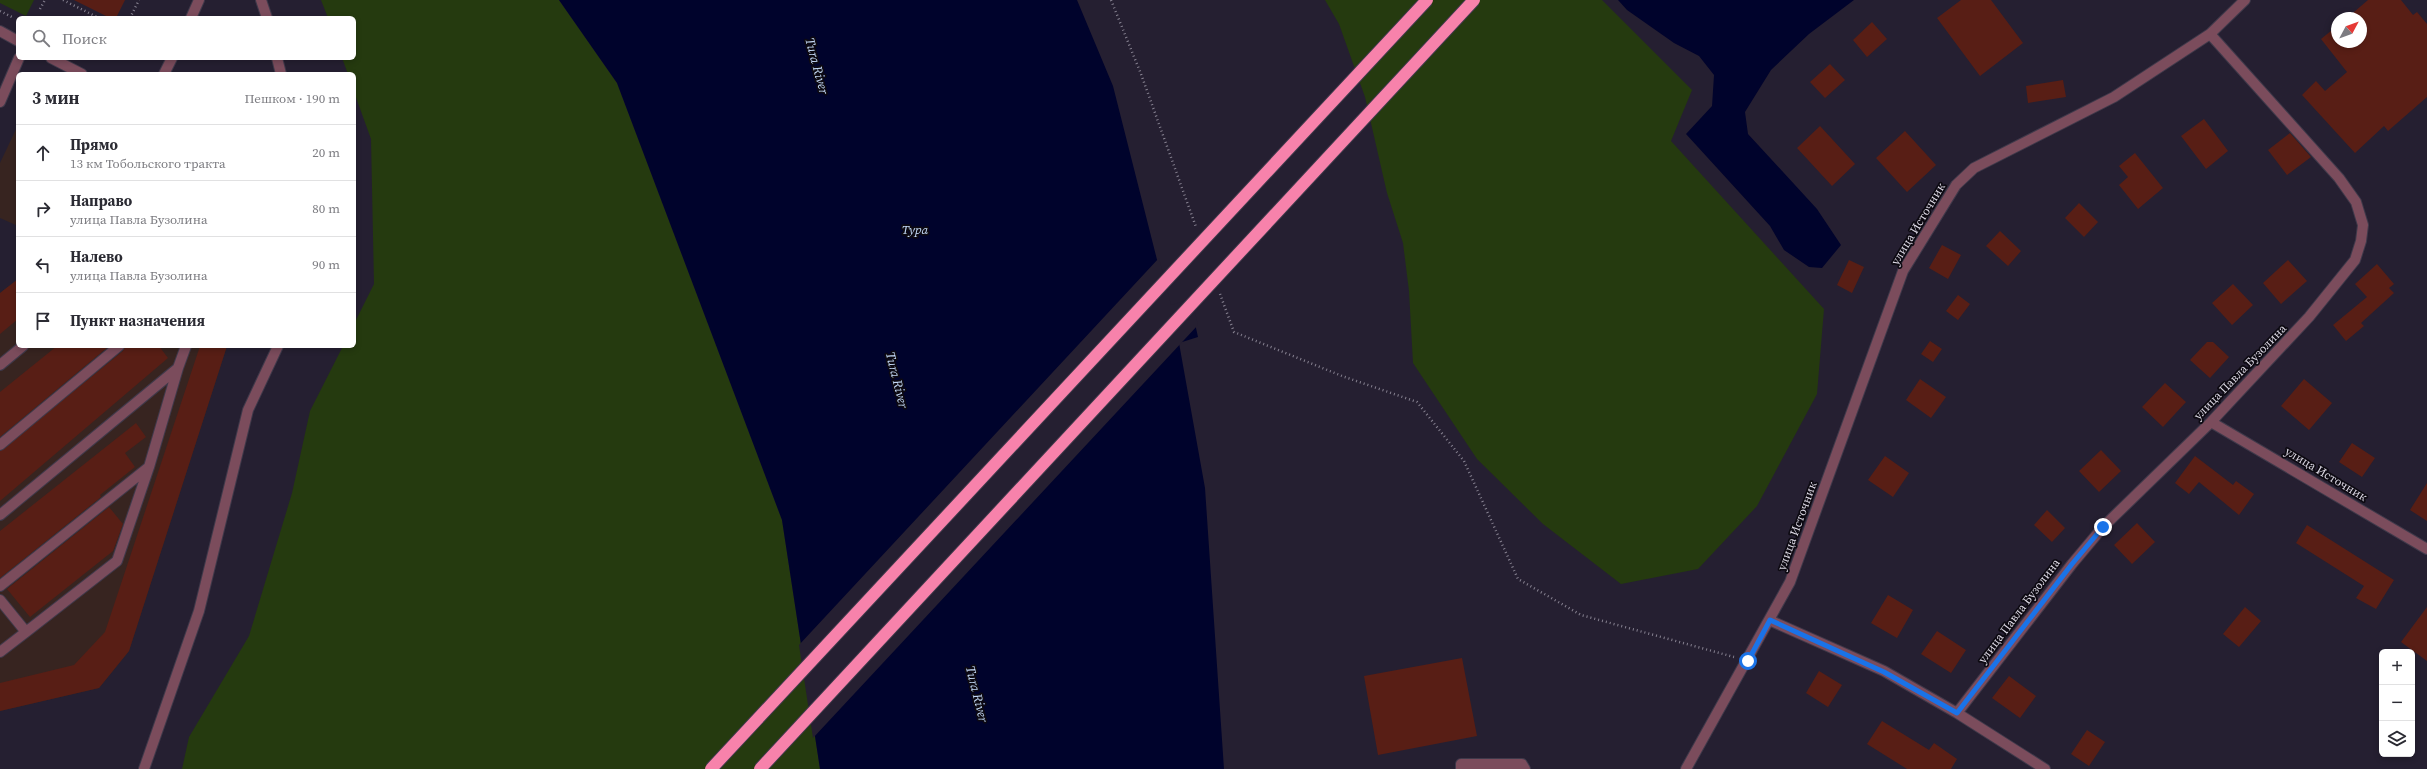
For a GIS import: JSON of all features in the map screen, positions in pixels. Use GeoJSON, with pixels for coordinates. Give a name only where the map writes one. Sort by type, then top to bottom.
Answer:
{"type":"FeatureCollection","features":[{"type":"Feature","properties":{"kind":"highway"},"geometry":{"type":"LineString","coordinates":[[710,769],[1427,0]]}},
{"type":"Feature","properties":{"kind":"highway"},"geometry":{"type":"LineString","coordinates":[[760,769],[1474,0]]}},
{"type":"Feature","properties":{"kind":"street"},"geometry":{"type":"LineString","coordinates":[[192,16],[199,0]]}},
{"type":"Feature","properties":{"kind":"street"},"geometry":{"type":"LineString","coordinates":[[261,0],[266,16]]}},
{"type":"Feature","properties":{"kind":"street","name":"улица Источник"},"geometry":{"type":"LineString","coordinates":[[1686,769],[1748,661],[1790,582],[1903,271],[1956,185],[1974,168],[2114,97],[2210,34],[2245,0]]}},
{"type":"Feature","properties":{"kind":"street"},"geometry":{"type":"LineString","coordinates":[[0,31],[16,40]]}},
{"type":"Feature","properties":{"kind":"street","name":"улица Павла Бузолина"},"geometry":{"type":"LineString","coordinates":[[1957,713],[2072,564],[2103,527],[2211,422],[2309,317],[2355,260],[2361,241],[2363,224],[2356,202],[2339,178],[2210,34]]}},
{"type":"Feature","properties":{"kind":"street"},"geometry":{"type":"LineString","coordinates":[[0,102],[18,60]]}},
{"type":"Feature","properties":{"kind":"street"},"geometry":{"type":"LineString","coordinates":[[56,60],[78,72]]}},
{"type":"Feature","properties":{"kind":"street"},"geometry":{"type":"LineString","coordinates":[[165,72],[171,60]]}},
{"type":"Feature","properties":{"kind":"street"},"geometry":{"type":"LineString","coordinates":[[278,60],[280,72]]}},
{"type":"Feature","properties":{"kind":"street"},"geometry":{"type":"LineString","coordinates":[[0,365],[21,348]]}},
{"type":"Feature","properties":{"kind":"street"},"geometry":{"type":"LineString","coordinates":[[0,445],[117,348]]}},
{"type":"Feature","properties":{"kind":"street"},"geometry":{"type":"LineString","coordinates":[[0,652],[118,561],[149,468],[185,348]]}},
{"type":"Feature","properties":{"kind":"street"},"geometry":{"type":"LineString","coordinates":[[144,769],[199,611],[248,410],[277,348]]}},
{"type":"Feature","properties":{"kind":"street"},"geometry":{"type":"LineString","coordinates":[[0,515],[178,368]]}},
{"type":"Feature","properties":{"kind":"street","name":"улица Источник"},"geometry":{"type":"LineString","coordinates":[[2211,422],[2427,549]]}},
{"type":"Feature","properties":{"kind":"street"},"geometry":{"type":"LineString","coordinates":[[0,586],[149,468]]}},
{"type":"Feature","properties":{"kind":"street"},"geometry":{"type":"LineString","coordinates":[[0,600],[26,632]]}},
{"type":"Feature","properties":{"kind":"street"},"geometry":{"type":"LineString","coordinates":[[1770,620],[1884,672],[1957,713],[2045,769]]}},
{"type":"Feature","properties":{"kind":"street"},"geometry":{"type":"LineString","coordinates":[[1461,769],[1461,764],[1522,764],[1525,769]]}},
{"type":"Feature","properties":{"kind":"path"},"geometry":{"type":"LineString","coordinates":[[40,9],[45,0]]}},
{"type":"Feature","properties":{"kind":"path"},"geometry":{"type":"LineString","coordinates":[[63,0],[95,16]]}},
{"type":"Feature","properties":{"kind":"path"},"geometry":{"type":"LineString","coordinates":[[131,16],[140,0]]}},
{"type":"Feature","properties":{"kind":"path"},"geometry":{"type":"LineString","coordinates":[[1111,0],[1142,74],[1197,229]]}},
{"type":"Feature","properties":{"kind":"path"},"geometry":{"type":"LineString","coordinates":[[0,11],[12,16]]}},
{"type":"Feature","properties":{"kind":"path"},"geometry":{"type":"LineString","coordinates":[[1218,288],[1234,332],[1342,376],[1417,402],[1464,461],[1518,579],[1580,615],[1673,642],[1748,661]]}},
{"type":"Feature","properties":{"kind":"shaded area"},"geometry":{"type":"Polygon","coordinates":[[[16,129],[16,225],[0,218],[0,163],[16,129]]]}},
{"type":"Feature","properties":{"kind":"shaded area"},"geometry":{"type":"Polygon","coordinates":[[[16,281],[16,348],[226,348],[129,651],[99,688],[0,711],[0,293],[16,281]]]}},
{"type":"Feature","properties":{"kind":"green space"},"geometry":{"type":"Polygon","coordinates":[[[0,0],[34,0],[26,16],[0,3],[0,0]]]}},
{"type":"Feature","properties":{"kind":"green space"},"geometry":{"type":"Polygon","coordinates":[[[321,0],[559,0],[617,83],[782,520],[820,769],[182,769],[189,737],[249,636],[292,493],[310,411],[342,348],[356,348],[356,320],[374,284],[371,139],[356,98],[356,72],[347,72],[343,60],[356,60],[356,16],[327,16],[321,0]]]}},
{"type":"Feature","properties":{"kind":"green space"},"geometry":{"type":"Polygon","coordinates":[[[1325,0],[1602,0],[1692,90],[1671,141],[1824,309],[1817,394],[1757,506],[1698,569],[1621,584],[1543,524],[1477,459],[1413,363],[1409,291],[1403,243],[1387,193],[1365,97],[1339,24],[1325,0]]]}},
{"type":"Feature","properties":{"kind":"water","name":"Тура"},"geometry":{"type":"Polygon","coordinates":[[[559,0],[1077,0],[1113,86],[1169,307],[1190,301],[1198,337],[1179,343],[1205,488],[1224,769],[820,769],[782,520],[617,83],[559,0]]]}},
{"type":"Feature","properties":{"kind":"water"},"geometry":{"type":"Polygon","coordinates":[[[1618,0],[1854,0],[1809,34],[1771,70],[1745,112],[1748,134],[1817,209],[1841,245],[1822,268],[1809,267],[1784,250],[1770,226],[1686,134],[1712,106],[1714,75],[1699,56],[1674,43],[1627,10],[1618,0]]]}},
{"type":"Feature","properties":{"kind":"pier"},"geometry":{"type":"Polygon","coordinates":[[[1159,258],[1171,305],[1190,299],[1192,301],[1198,325],[813,738],[799,645],[1159,258]]]}},
{"type":"Feature","properties":{"kind":"building"},"geometry":{"type":"Polygon","coordinates":[[[74,0],[125,0],[117,16],[106,16],[74,0]]]}},
{"type":"Feature","properties":{"kind":"building"},"geometry":{"type":"Polygon","coordinates":[[[1961,0],[1991,0],[2023,43],[1980,76],[1937,18],[1961,0]]]}},
{"type":"Feature","properties":{"kind":"building"},"geometry":{"type":"Polygon","coordinates":[[[2368,0],[2401,0],[2413,15],[2417,12],[2427,24],[2427,97],[2388,131],[2384,126],[2355,153],[2302,95],[2316,81],[2325,91],[2347,72],[2321,39],[2331,31],[2331,48],[2367,48],[2367,12],[2354,12],[2368,0]]]}},
{"type":"Feature","properties":{"kind":"building"},"geometry":{"type":"Polygon","coordinates":[[[1872,22],[1887,39],[1867,57],[1853,40],[1872,22]]]}},
{"type":"Feature","properties":{"kind":"building"},"geometry":{"type":"Polygon","coordinates":[[[1830,64],[1845,80],[1825,98],[1810,82],[1830,64]]]}},
{"type":"Feature","properties":{"kind":"building"},"geometry":{"type":"Polygon","coordinates":[[[2063,80],[2066,97],[2028,103],[2026,86],[2063,80]]]}},
{"type":"Feature","properties":{"kind":"building"},"geometry":{"type":"Polygon","coordinates":[[[2204,119],[2228,151],[2206,169],[2181,136],[2204,119]]]}},
{"type":"Feature","properties":{"kind":"building"},"geometry":{"type":"Polygon","coordinates":[[[1820,126],[1855,164],[1832,186],[1797,148],[1820,126]]]}},
{"type":"Feature","properties":{"kind":"building"},"geometry":{"type":"Polygon","coordinates":[[[1905,131],[1936,165],[1907,192],[1876,158],[1905,131]]]}},
{"type":"Feature","properties":{"kind":"building"},"geometry":{"type":"Polygon","coordinates":[[[2290,133],[2311,157],[2287,175],[2268,150],[2290,133]]]}},
{"type":"Feature","properties":{"kind":"building"},"geometry":{"type":"Polygon","coordinates":[[[2135,153],[2163,188],[2138,209],[2119,185],[2128,177],[2119,166],[2135,153]]]}},
{"type":"Feature","properties":{"kind":"building"},"geometry":{"type":"Polygon","coordinates":[[[2079,203],[2098,222],[2084,237],[2065,218],[2079,203]]]}},
{"type":"Feature","properties":{"kind":"building"},"geometry":{"type":"Polygon","coordinates":[[[2000,231],[2021,251],[2008,266],[1986,246],[2000,231]]]}},
{"type":"Feature","properties":{"kind":"building"},"geometry":{"type":"Polygon","coordinates":[[[1942,245],[1961,255],[1948,279],[1929,268],[1942,245]]]}},
{"type":"Feature","properties":{"kind":"building"},"geometry":{"type":"Polygon","coordinates":[[[1849,260],[1864,267],[1852,293],[1837,285],[1849,260]]]}},
{"type":"Feature","properties":{"kind":"building"},"geometry":{"type":"Polygon","coordinates":[[[2288,260],[2307,281],[2281,304],[2263,283],[2288,260]]]}},
{"type":"Feature","properties":{"kind":"building"},"geometry":{"type":"Polygon","coordinates":[[[2377,264],[2394,284],[2389,288],[2394,293],[2361,323],[2364,326],[2346,341],[2333,325],[2367,297],[2355,284],[2377,264]]]}},
{"type":"Feature","properties":{"kind":"building"},"geometry":{"type":"Polygon","coordinates":[[[16,281],[16,321],[0,334],[0,293],[16,281]]]}},
{"type":"Feature","properties":{"kind":"building"},"geometry":{"type":"Polygon","coordinates":[[[2233,284],[2253,305],[2232,325],[2212,303],[2233,284]]]}},
{"type":"Feature","properties":{"kind":"building"},"geometry":{"type":"Polygon","coordinates":[[[1958,295],[1970,304],[1958,320],[1946,311],[1958,295]]]}},
{"type":"Feature","properties":{"kind":"building"},"geometry":{"type":"Polygon","coordinates":[[[1930,341],[1942,349],[1933,362],[1921,354],[1930,341]]]}},
{"type":"Feature","properties":{"kind":"building"},"geometry":{"type":"Polygon","coordinates":[[[2207,342],[2213,342],[2229,357],[2210,378],[2190,360],[2207,342]]]}},
{"type":"Feature","properties":{"kind":"building"},"geometry":{"type":"Polygon","coordinates":[[[55,348],[107,348],[0,437],[0,392],[55,348]]]}},
{"type":"Feature","properties":{"kind":"building"},"geometry":{"type":"Polygon","coordinates":[[[124,348],[160,348],[168,358],[0,501],[0,451],[123,351],[124,348]]]}},
{"type":"Feature","properties":{"kind":"building"},"geometry":{"type":"Polygon","coordinates":[[[199,348],[226,348],[129,651],[99,688],[0,711],[0,683],[74,665],[105,632],[199,348]]]}},
{"type":"Feature","properties":{"kind":"building"},"geometry":{"type":"Polygon","coordinates":[[[1920,379],[1946,397],[1931,418],[1906,400],[1920,379]]]}},
{"type":"Feature","properties":{"kind":"building"},"geometry":{"type":"Polygon","coordinates":[[[2304,379],[2332,403],[2309,430],[2281,406],[2304,379]]]}},
{"type":"Feature","properties":{"kind":"building"},"geometry":{"type":"Polygon","coordinates":[[[2165,383],[2186,402],[2163,427],[2142,407],[2165,383]]]}},
{"type":"Feature","properties":{"kind":"building"},"geometry":{"type":"Polygon","coordinates":[[[136,423],[146,437],[125,453],[135,467],[100,495],[101,497],[0,578],[0,531],[136,423]]]}},
{"type":"Feature","properties":{"kind":"building"},"geometry":{"type":"Polygon","coordinates":[[[2352,443],[2375,458],[2362,477],[2339,462],[2352,443]]]}},
{"type":"Feature","properties":{"kind":"building"},"geometry":{"type":"Polygon","coordinates":[[[2101,450],[2121,471],[2099,492],[2079,471],[2101,450]]]}},
{"type":"Feature","properties":{"kind":"building"},"geometry":{"type":"Polygon","coordinates":[[[1885,456],[1909,473],[1893,497],[1868,480],[1885,456]]]}},
{"type":"Feature","properties":{"kind":"building"},"geometry":{"type":"Polygon","coordinates":[[[2195,456],[2233,485],[2236,481],[2254,494],[2239,515],[2199,482],[2189,494],[2175,483],[2195,456]]]}},
{"type":"Feature","properties":{"kind":"building"},"geometry":{"type":"Polygon","coordinates":[[[2427,483],[2427,521],[2410,510],[2427,483]]]}},
{"type":"Feature","properties":{"kind":"building"},"geometry":{"type":"Polygon","coordinates":[[[109,507],[123,524],[113,551],[30,617],[7,589],[109,507]]]}},
{"type":"Feature","properties":{"kind":"building"},"geometry":{"type":"Polygon","coordinates":[[[2047,510],[2065,528],[2052,542],[2034,525],[2047,510]]]}},
{"type":"Feature","properties":{"kind":"building"},"geometry":{"type":"Polygon","coordinates":[[[2137,523],[2155,542],[2132,564],[2114,545],[2137,523]]]}},
{"type":"Feature","properties":{"kind":"building"},"geometry":{"type":"Polygon","coordinates":[[[2307,525],[2394,580],[2376,609],[2356,598],[2364,586],[2296,543],[2307,525]]]}},
{"type":"Feature","properties":{"kind":"building"},"geometry":{"type":"Polygon","coordinates":[[[1888,595],[1913,610],[1897,638],[1871,623],[1888,595]]]}},
{"type":"Feature","properties":{"kind":"building"},"geometry":{"type":"Polygon","coordinates":[[[2245,607],[2261,621],[2239,647],[2223,634],[2245,607]]]}},
{"type":"Feature","properties":{"kind":"building"},"geometry":{"type":"Polygon","coordinates":[[[2427,607],[2427,661],[2415,652],[2415,649],[2411,649],[2401,642],[2427,607]]]}},
{"type":"Feature","properties":{"kind":"building"},"geometry":{"type":"Polygon","coordinates":[[[1937,631],[1966,650],[1951,673],[1921,654],[1937,631]]]}},
{"type":"Feature","properties":{"kind":"building"},"geometry":{"type":"Polygon","coordinates":[[[1462,658],[1477,736],[1378,755],[1364,676],[1462,658]]]}},
{"type":"Feature","properties":{"kind":"building"},"geometry":{"type":"Polygon","coordinates":[[[1819,671],[1842,685],[1828,707],[1806,693],[1819,671]]]}},
{"type":"Feature","properties":{"kind":"building"},"geometry":{"type":"Polygon","coordinates":[[[2009,676],[2036,696],[2020,718],[1992,698],[2009,676]]]}},
{"type":"Feature","properties":{"kind":"building"},"geometry":{"type":"Polygon","coordinates":[[[1882,721],[1929,750],[1934,743],[1957,759],[1951,769],[1907,769],[1867,744],[1882,721]]]}},
{"type":"Feature","properties":{"kind":"building"},"geometry":{"type":"Polygon","coordinates":[[[2087,730],[2105,742],[2089,766],[2071,754],[2087,730]]]}},
{"type":"Feature","properties":{"kind":"route"},"geometry":{"type":"LineString","coordinates":[[1748,661],[1770,620],[1837,649],[1884,672],[1957,713],[2072,564],[2103,527]]}},
{"type":"Feature","properties":{"kind":"water label","name":"Tura River"},"geometry":{"type":"Point","coordinates":[817,66]}},
{"type":"Feature","properties":{"kind":"water label","name":"Tura River"},"geometry":{"type":"Point","coordinates":[897,380]}},
{"type":"Feature","properties":{"kind":"water label","name":"Tura River"},"geometry":{"type":"Point","coordinates":[977,694]}}]}
